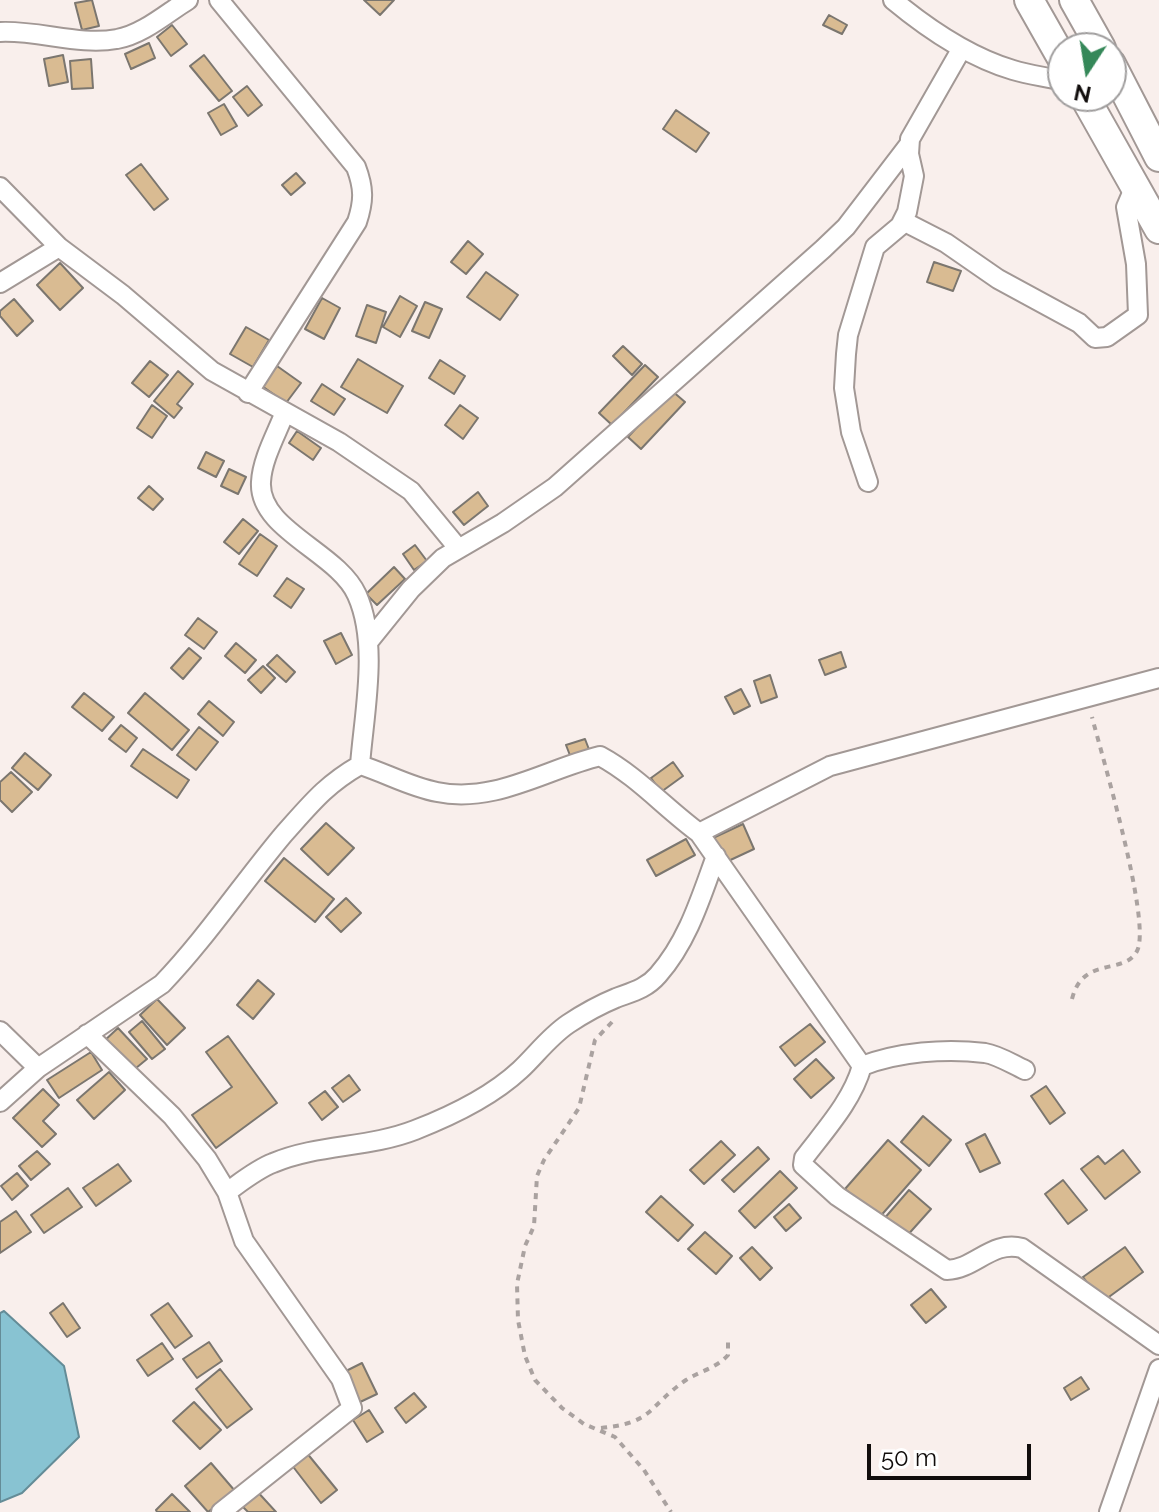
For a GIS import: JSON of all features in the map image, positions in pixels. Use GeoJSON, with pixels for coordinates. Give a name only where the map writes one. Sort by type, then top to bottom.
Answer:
{"type":"FeatureCollection","features":[{"type":"Feature","properties":{"kind":"main road"},"geometry":{"type":"LineString","coordinates":[[1029,0],[1047,32]]}},
{"type":"Feature","properties":{"kind":"main road"},"geometry":{"type":"LineString","coordinates":[[1074,0],[1092,32]]}},
{"type":"Feature","properties":{"kind":"main road"},"geometry":{"type":"LineString","coordinates":[[1127,95],[1159,157]]}},
{"type":"Feature","properties":{"kind":"main road"},"geometry":{"type":"LineString","coordinates":[[1093,112],[1159,229]]}},
{"type":"Feature","properties":{"kind":"street"},"geometry":{"type":"LineString","coordinates":[[0,32],[31,32],[95,41],[120,39],[188,0]]}},
{"type":"Feature","properties":{"kind":"street"},"geometry":{"type":"LineString","coordinates":[[219,0],[356,167],[364,186],[363,204],[357,222],[248,393]]}},
{"type":"Feature","properties":{"kind":"street"},"geometry":{"type":"LineString","coordinates":[[893,0],[926,27],[962,48],[1012,70],[1047,78]]}},
{"type":"Feature","properties":{"kind":"street"},"geometry":{"type":"LineString","coordinates":[[369,641],[411,589],[443,558],[503,523],[555,487],[846,227],[908,146],[962,48]]}},
{"type":"Feature","properties":{"kind":"street"},"geometry":{"type":"LineString","coordinates":[[868,482],[851,432],[844,388],[847,345],[875,247],[903,221],[914,176],[908,146]]}},
{"type":"Feature","properties":{"kind":"street"},"geometry":{"type":"LineString","coordinates":[[903,221],[946,243],[998,279],[1050,305],[1100,339],[1138,315],[1136,264],[1126,207],[1135,186]]}},
{"type":"Feature","properties":{"kind":"street"},"geometry":{"type":"LineString","coordinates":[[0,187],[59,247],[123,295],[212,371],[339,442],[411,491],[458,548]]}},
{"type":"Feature","properties":{"kind":"street"},"geometry":{"type":"LineString","coordinates":[[0,283],[59,247]]}},
{"type":"Feature","properties":{"kind":"street"},"geometry":{"type":"LineString","coordinates":[[285,412],[261,480],[262,497],[268,511],[324,556],[356,592],[369,641],[360,765]]}},
{"type":"Feature","properties":{"kind":"street"},"geometry":{"type":"LineString","coordinates":[[699,833],[830,766],[1159,678]]}},
{"type":"Feature","properties":{"kind":"street"},"geometry":{"type":"LineString","coordinates":[[360,765],[409,785],[438,793],[464,795],[508,788],[572,763],[600,756],[626,770],[668,810],[699,833],[862,1066]]}},
{"type":"Feature","properties":{"kind":"street"},"geometry":{"type":"LineString","coordinates":[[0,1102],[38,1068],[162,984],[313,801],[335,779],[360,765]]}},
{"type":"Feature","properties":{"kind":"street"},"geometry":{"type":"LineString","coordinates":[[227,1192],[270,1164],[293,1156],[386,1140],[469,1105],[494,1091],[566,1025],[591,1010],[648,985],[673,955],[687,931],[716,856]]}},
{"type":"Feature","properties":{"kind":"street"},"geometry":{"type":"LineString","coordinates":[[0,1031],[38,1068]]}},
{"type":"Feature","properties":{"kind":"street"},"geometry":{"type":"LineString","coordinates":[[87,1034],[172,1116],[207,1159],[227,1192],[244,1241],[341,1379],[352,1408],[221,1512]]}},
{"type":"Feature","properties":{"kind":"street"},"geometry":{"type":"LineString","coordinates":[[862,1066],[888,1056],[986,1054],[1025,1070]]}},
{"type":"Feature","properties":{"kind":"street"},"geometry":{"type":"LineString","coordinates":[[862,1066],[848,1099],[804,1158],[806,1171],[837,1196],[947,1270],[960,1269],[995,1249],[1022,1248],[1159,1345]]}},
{"type":"Feature","properties":{"kind":"street"},"geometry":{"type":"LineString","coordinates":[[1109,1512],[1159,1369]]}},
{"type":"Feature","properties":{"kind":"path"},"geometry":{"type":"LineString","coordinates":[[1072,999],[1074,989],[1088,972],[1130,959],[1139,946],[1138,900],[1087,699]]}},
{"type":"Feature","properties":{"kind":"path"},"geometry":{"type":"LineString","coordinates":[[615,1019],[595,1040],[579,1108],[544,1160],[537,1176],[534,1226],[525,1246],[517,1284],[518,1320],[525,1356],[535,1380],[562,1408],[584,1424],[615,1437],[644,1470],[671,1512]]}},
{"type":"Feature","properties":{"kind":"path"},"geometry":{"type":"LineString","coordinates":[[598,1428],[635,1423],[645,1417],[688,1379],[723,1361],[728,1355],[728,1342]]}},
{"type":"Feature","properties":{"kind":"water"},"geometry":{"type":"Polygon","coordinates":[[[4,1311],[64,1366],[79,1437],[22,1493],[0,1502],[0,1313],[4,1311]]]}},
{"type":"Feature","properties":{"kind":"building"},"geometry":{"type":"Polygon","coordinates":[[[92,0],[99,26],[82,30],[75,3],[92,0]]]}},
{"type":"Feature","properties":{"kind":"building"},"geometry":{"type":"Polygon","coordinates":[[[364,0],[394,0],[380,15],[364,0]]]}},
{"type":"Feature","properties":{"kind":"building"},"geometry":{"type":"Polygon","coordinates":[[[829,15],[847,25],[842,34],[823,25],[829,15]]]}},
{"type":"Feature","properties":{"kind":"building"},"geometry":{"type":"Polygon","coordinates":[[[172,25],[187,44],[171,56],[157,37],[172,25]]]}},
{"type":"Feature","properties":{"kind":"building"},"geometry":{"type":"Polygon","coordinates":[[[149,43],[155,58],[131,69],[125,54],[149,43]]]}},
{"type":"Feature","properties":{"kind":"building"},"geometry":{"type":"Polygon","coordinates":[[[63,55],[68,82],[49,86],[44,59],[63,55]]]}},
{"type":"Feature","properties":{"kind":"building"},"geometry":{"type":"Polygon","coordinates":[[[204,55],[232,91],[219,101],[190,66],[204,55]]]}},
{"type":"Feature","properties":{"kind":"building"},"geometry":{"type":"Polygon","coordinates":[[[91,59],[93,88],[72,89],[70,61],[91,59]]]}},
{"type":"Feature","properties":{"kind":"building"},"geometry":{"type":"Polygon","coordinates":[[[247,86],[262,105],[248,116],[233,97],[247,86]]]}},
{"type":"Feature","properties":{"kind":"building"},"geometry":{"type":"Polygon","coordinates":[[[224,104],[237,126],[221,135],[208,113],[224,104]]]}},
{"type":"Feature","properties":{"kind":"building"},"geometry":{"type":"Polygon","coordinates":[[[676,110],[709,133],[696,152],[663,129],[676,110]]]}},
{"type":"Feature","properties":{"kind":"building"},"geometry":{"type":"Polygon","coordinates":[[[141,164],[168,199],[154,210],[126,175],[141,164]]]}},
{"type":"Feature","properties":{"kind":"building"},"geometry":{"type":"Polygon","coordinates":[[[296,173],[305,183],[291,195],[282,185],[296,173]]]}},
{"type":"Feature","properties":{"kind":"building"},"geometry":{"type":"Polygon","coordinates":[[[468,241],[483,254],[466,274],[451,262],[468,241]]]}},
{"type":"Feature","properties":{"kind":"building"},"geometry":{"type":"Polygon","coordinates":[[[934,262],[961,271],[953,291],[927,282],[934,262]]]}},
{"type":"Feature","properties":{"kind":"building"},"geometry":{"type":"Polygon","coordinates":[[[60,263],[83,288],[60,310],[37,285],[60,263]]]}},
{"type":"Feature","properties":{"kind":"building"},"geometry":{"type":"Polygon","coordinates":[[[486,272],[518,295],[500,320],[467,297],[486,272]]]}},
{"type":"Feature","properties":{"kind":"building"},"geometry":{"type":"Polygon","coordinates":[[[400,296],[417,306],[400,337],[383,327],[400,296]]]}},
{"type":"Feature","properties":{"kind":"building"},"geometry":{"type":"Polygon","coordinates":[[[322,298],[340,308],[324,339],[305,329],[322,298]]]}},
{"type":"Feature","properties":{"kind":"building"},"geometry":{"type":"Polygon","coordinates":[[[14,299],[33,321],[17,336],[0,316],[0,311],[14,299]]]}},
{"type":"Feature","properties":{"kind":"building"},"geometry":{"type":"Polygon","coordinates":[[[425,302],[442,309],[429,338],[412,331],[425,302]]]}},
{"type":"Feature","properties":{"kind":"building"},"geometry":{"type":"Polygon","coordinates":[[[367,305],[386,312],[376,343],[356,336],[367,305]]]}},
{"type":"Feature","properties":{"kind":"building"},"geometry":{"type":"Polygon","coordinates":[[[246,327],[269,340],[253,367],[230,354],[246,327]]]}},
{"type":"Feature","properties":{"kind":"building"},"geometry":{"type":"Polygon","coordinates":[[[623,346],[642,364],[632,375],[613,356],[623,346]]]}},
{"type":"Feature","properties":{"kind":"building"},"geometry":{"type":"Polygon","coordinates":[[[358,359],[403,386],[387,413],[341,387],[358,359]]]}},
{"type":"Feature","properties":{"kind":"building"},"geometry":{"type":"Polygon","coordinates":[[[440,360],[465,376],[454,394],[429,378],[440,360]]]}},
{"type":"Feature","properties":{"kind":"building"},"geometry":{"type":"Polygon","coordinates":[[[150,361],[168,375],[149,397],[132,383],[150,361]]]}},
{"type":"Feature","properties":{"kind":"building"},"geometry":{"type":"Polygon","coordinates":[[[645,365],[658,377],[612,425],[599,413],[645,365]]]}},
{"type":"Feature","properties":{"kind":"building"},"geometry":{"type":"Polygon","coordinates":[[[277,366],[301,383],[286,403],[262,386],[277,366]]]}},
{"type":"Feature","properties":{"kind":"building"},"geometry":{"type":"Polygon","coordinates":[[[178,371],[193,384],[177,404],[182,408],[174,418],[154,401],[178,371]]]}},
{"type":"Feature","properties":{"kind":"building"},"geometry":{"type":"Polygon","coordinates":[[[322,384],[345,399],[334,415],[311,401],[322,384]]]}},
{"type":"Feature","properties":{"kind":"building"},"geometry":{"type":"Polygon","coordinates":[[[671,390],[685,402],[641,449],[628,437],[671,390]]]}},
{"type":"Feature","properties":{"kind":"building"},"geometry":{"type":"Polygon","coordinates":[[[152,405],[167,416],[152,438],[137,428],[152,405]]]}},
{"type":"Feature","properties":{"kind":"building"},"geometry":{"type":"Polygon","coordinates":[[[460,405],[478,418],[463,439],[445,425],[460,405]]]}},
{"type":"Feature","properties":{"kind":"building"},"geometry":{"type":"Polygon","coordinates":[[[297,431],[321,448],[313,460],[289,443],[297,431]]]}},
{"type":"Feature","properties":{"kind":"building"},"geometry":{"type":"Polygon","coordinates":[[[206,452],[224,461],[216,477],[198,468],[206,452]]]}},
{"type":"Feature","properties":{"kind":"building"},"geometry":{"type":"Polygon","coordinates":[[[229,469],[246,477],[238,494],[221,486],[229,469]]]}},
{"type":"Feature","properties":{"kind":"building"},"geometry":{"type":"Polygon","coordinates":[[[149,486],[163,499],[153,510],[138,498],[149,486]]]}},
{"type":"Feature","properties":{"kind":"building"},"geometry":{"type":"Polygon","coordinates":[[[478,492],[488,506],[464,525],[453,512],[478,492]]]}},
{"type":"Feature","properties":{"kind":"building"},"geometry":{"type":"Polygon","coordinates":[[[243,519],[258,531],[239,554],[224,542],[243,519]]]}},
{"type":"Feature","properties":{"kind":"building"},"geometry":{"type":"Polygon","coordinates":[[[260,534],[277,546],[257,576],[239,564],[260,534]]]}},
{"type":"Feature","properties":{"kind":"building"},"geometry":{"type":"Polygon","coordinates":[[[415,545],[427,561],[414,570],[403,554],[415,545]]]}},
{"type":"Feature","properties":{"kind":"building"},"geometry":{"type":"Polygon","coordinates":[[[394,567],[405,579],[377,605],[366,594],[394,567]]]}},
{"type":"Feature","properties":{"kind":"building"},"geometry":{"type":"Polygon","coordinates":[[[287,578],[304,589],[291,608],[274,596],[287,578]]]}},
{"type":"Feature","properties":{"kind":"building"},"geometry":{"type":"Polygon","coordinates":[[[198,618],[217,632],[204,649],[185,635],[198,618]]]}},
{"type":"Feature","properties":{"kind":"building"},"geometry":{"type":"Polygon","coordinates":[[[341,633],[352,655],[336,664],[324,641],[341,633]]]}},
{"type":"Feature","properties":{"kind":"building"},"geometry":{"type":"Polygon","coordinates":[[[236,643],[256,660],[245,673],[225,656],[236,643]]]}},
{"type":"Feature","properties":{"kind":"building"},"geometry":{"type":"Polygon","coordinates":[[[189,648],[201,658],[183,679],[171,668],[189,648]]]}},
{"type":"Feature","properties":{"kind":"building"},"geometry":{"type":"Polygon","coordinates":[[[841,652],[846,667],[825,675],[819,660],[841,652]]]}},
{"type":"Feature","properties":{"kind":"building"},"geometry":{"type":"Polygon","coordinates":[[[277,655],[295,672],[286,682],[267,665],[277,655]]]}},
{"type":"Feature","properties":{"kind":"building"},"geometry":{"type":"Polygon","coordinates":[[[263,666],[275,678],[261,693],[248,680],[263,666]]]}},
{"type":"Feature","properties":{"kind":"building"},"geometry":{"type":"Polygon","coordinates":[[[770,675],[777,697],[761,703],[754,681],[770,675]]]}},
{"type":"Feature","properties":{"kind":"building"},"geometry":{"type":"Polygon","coordinates":[[[741,689],[750,706],[734,714],[725,697],[741,689]]]}},
{"type":"Feature","properties":{"kind":"building"},"geometry":{"type":"Polygon","coordinates":[[[84,693],[114,717],[102,731],[72,707],[84,693]]]}},
{"type":"Feature","properties":{"kind":"building"},"geometry":{"type":"Polygon","coordinates":[[[145,693],[189,730],[172,750],[128,713],[145,693]]]}},
{"type":"Feature","properties":{"kind":"building"},"geometry":{"type":"Polygon","coordinates":[[[209,701],[234,722],[223,736],[198,714],[209,701]]]}},
{"type":"Feature","properties":{"kind":"building"},"geometry":{"type":"Polygon","coordinates":[[[121,725],[137,738],[126,752],[109,739],[121,725]]]}},
{"type":"Feature","properties":{"kind":"building"},"geometry":{"type":"Polygon","coordinates":[[[199,727],[218,742],[196,770],[177,755],[199,727]]]}},
{"type":"Feature","properties":{"kind":"building"},"geometry":{"type":"Polygon","coordinates":[[[585,739],[590,752],[571,758],[566,745],[585,739]]]}},
{"type":"Feature","properties":{"kind":"building"},"geometry":{"type":"Polygon","coordinates":[[[143,749],[189,780],[177,798],[131,766],[143,749]]]}},
{"type":"Feature","properties":{"kind":"building"},"geometry":{"type":"Polygon","coordinates":[[[25,753],[51,775],[38,790],[12,768],[25,753]]]}},
{"type":"Feature","properties":{"kind":"building"},"geometry":{"type":"Polygon","coordinates":[[[673,762],[683,776],[661,792],[651,778],[673,762]]]}},
{"type":"Feature","properties":{"kind":"building"},"geometry":{"type":"Polygon","coordinates":[[[11,772],[32,792],[12,812],[0,800],[0,782],[11,772]]]}},
{"type":"Feature","properties":{"kind":"building"},"geometry":{"type":"Polygon","coordinates":[[[326,823],[354,848],[328,875],[301,849],[326,823]]]}},
{"type":"Feature","properties":{"kind":"building"},"geometry":{"type":"Polygon","coordinates":[[[743,824],[754,849],[724,863],[713,838],[743,824]]]}},
{"type":"Feature","properties":{"kind":"building"},"geometry":{"type":"Polygon","coordinates":[[[686,839],[695,855],[656,876],[647,860],[686,839]]]}},
{"type":"Feature","properties":{"kind":"building"},"geometry":{"type":"Polygon","coordinates":[[[284,858],[334,899],[315,922],[265,881],[284,858]]]}},
{"type":"Feature","properties":{"kind":"building"},"geometry":{"type":"Polygon","coordinates":[[[346,898],[361,913],[341,932],[326,917],[346,898]]]}},
{"type":"Feature","properties":{"kind":"building"},"geometry":{"type":"Polygon","coordinates":[[[258,980],[274,994],[253,1019],[237,1005],[258,980]]]}},
{"type":"Feature","properties":{"kind":"building"},"geometry":{"type":"Polygon","coordinates":[[[157,999],[185,1028],[167,1045],[140,1015],[157,999]]]}},
{"type":"Feature","properties":{"kind":"building"},"geometry":{"type":"Polygon","coordinates":[[[142,1021],[165,1049],[152,1059],[129,1032],[142,1021]]]}},
{"type":"Feature","properties":{"kind":"building"},"geometry":{"type":"Polygon","coordinates":[[[810,1024],[825,1042],[795,1066],[780,1047],[810,1024]]]}},
{"type":"Feature","properties":{"kind":"building"},"geometry":{"type":"Polygon","coordinates":[[[118,1028],[147,1059],[130,1073],[102,1043],[118,1028]]]}},
{"type":"Feature","properties":{"kind":"building"},"geometry":{"type":"Polygon","coordinates":[[[228,1036],[277,1103],[216,1148],[192,1115],[232,1087],[206,1052],[228,1036]]]}},
{"type":"Feature","properties":{"kind":"building"},"geometry":{"type":"Polygon","coordinates":[[[91,1052],[102,1070],[59,1098],[47,1080],[91,1052]]]}},
{"type":"Feature","properties":{"kind":"building"},"geometry":{"type":"Polygon","coordinates":[[[816,1059],[834,1078],[811,1098],[794,1079],[816,1059]]]}},
{"type":"Feature","properties":{"kind":"building"},"geometry":{"type":"Polygon","coordinates":[[[109,1072],[125,1090],[94,1119],[77,1100],[109,1072]]]}},
{"type":"Feature","properties":{"kind":"building"},"geometry":{"type":"Polygon","coordinates":[[[349,1075],[360,1090],[343,1102],[332,1088],[349,1075]]]}},
{"type":"Feature","properties":{"kind":"building"},"geometry":{"type":"Polygon","coordinates":[[[1046,1086],[1065,1113],[1050,1124],[1031,1096],[1046,1086]]]}},
{"type":"Feature","properties":{"kind":"building"},"geometry":{"type":"Polygon","coordinates":[[[43,1089],[59,1105],[43,1121],[56,1134],[42,1147],[13,1118],[43,1089]]]}},
{"type":"Feature","properties":{"kind":"building"},"geometry":{"type":"Polygon","coordinates":[[[325,1091],[338,1107],[322,1120],[309,1103],[325,1091]]]}},
{"type":"Feature","properties":{"kind":"building"},"geometry":{"type":"Polygon","coordinates":[[[923,1116],[951,1140],[929,1166],[901,1142],[923,1116]]]}},
{"type":"Feature","properties":{"kind":"building"},"geometry":{"type":"Polygon","coordinates":[[[985,1134],[1000,1163],[980,1172],[966,1144],[985,1134]]]}},
{"type":"Feature","properties":{"kind":"building"},"geometry":{"type":"Polygon","coordinates":[[[888,1140],[921,1170],[878,1219],[845,1189],[888,1140]]]}},
{"type":"Feature","properties":{"kind":"building"},"geometry":{"type":"Polygon","coordinates":[[[721,1141],[735,1155],[704,1184],[690,1170],[721,1141]]]}},
{"type":"Feature","properties":{"kind":"building"},"geometry":{"type":"Polygon","coordinates":[[[758,1147],[769,1159],[734,1192],[722,1180],[758,1147]]]}},
{"type":"Feature","properties":{"kind":"building"},"geometry":{"type":"Polygon","coordinates":[[[1123,1150],[1140,1172],[1105,1199],[1081,1169],[1098,1156],[1105,1164],[1123,1150]]]}},
{"type":"Feature","properties":{"kind":"building"},"geometry":{"type":"Polygon","coordinates":[[[37,1151],[50,1164],[31,1180],[19,1166],[37,1151]]]}},
{"type":"Feature","properties":{"kind":"building"},"geometry":{"type":"Polygon","coordinates":[[[118,1164],[131,1181],[96,1206],[83,1188],[118,1164]]]}},
{"type":"Feature","properties":{"kind":"building"},"geometry":{"type":"Polygon","coordinates":[[[780,1171],[797,1188],[755,1228],[739,1211],[780,1171]]]}},
{"type":"Feature","properties":{"kind":"building"},"geometry":{"type":"Polygon","coordinates":[[[17,1173],[28,1186],[12,1200],[1,1186],[17,1173]]]}},
{"type":"Feature","properties":{"kind":"building"},"geometry":{"type":"Polygon","coordinates":[[[1063,1180],[1087,1210],[1068,1224],[1045,1194],[1063,1180]]]}},
{"type":"Feature","properties":{"kind":"building"},"geometry":{"type":"Polygon","coordinates":[[[68,1188],[82,1207],[44,1233],[31,1215],[68,1188]]]}},
{"type":"Feature","properties":{"kind":"building"},"geometry":{"type":"Polygon","coordinates":[[[909,1190],[931,1209],[905,1238],[883,1220],[909,1190]]]}},
{"type":"Feature","properties":{"kind":"building"},"geometry":{"type":"Polygon","coordinates":[[[661,1196],[693,1225],[678,1241],[646,1212],[661,1196]]]}},
{"type":"Feature","properties":{"kind":"building"},"geometry":{"type":"Polygon","coordinates":[[[789,1204],[801,1218],[786,1231],[774,1217],[789,1204]]]}},
{"type":"Feature","properties":{"kind":"building"},"geometry":{"type":"Polygon","coordinates":[[[16,1211],[31,1232],[0,1253],[0,1222],[16,1211]]]}},
{"type":"Feature","properties":{"kind":"building"},"geometry":{"type":"Polygon","coordinates":[[[705,1232],[732,1256],[716,1274],[688,1249],[705,1232]]]}},
{"type":"Feature","properties":{"kind":"building"},"geometry":{"type":"Polygon","coordinates":[[[752,1247],[772,1268],[760,1280],[740,1258],[752,1247]]]}},
{"type":"Feature","properties":{"kind":"building"},"geometry":{"type":"Polygon","coordinates":[[[1125,1247],[1143,1272],[1102,1302],[1083,1277],[1125,1247]]]}},
{"type":"Feature","properties":{"kind":"building"},"geometry":{"type":"Polygon","coordinates":[[[931,1289],[946,1307],[926,1323],[911,1305],[931,1289]]]}},
{"type":"Feature","properties":{"kind":"building"},"geometry":{"type":"Polygon","coordinates":[[[63,1303],[80,1328],[67,1337],[50,1313],[63,1303]]]}},
{"type":"Feature","properties":{"kind":"building"},"geometry":{"type":"Polygon","coordinates":[[[168,1303],[192,1336],[175,1348],[151,1315],[168,1303]]]}},
{"type":"Feature","properties":{"kind":"building"},"geometry":{"type":"Polygon","coordinates":[[[209,1342],[222,1361],[197,1378],[183,1359],[209,1342]]]}},
{"type":"Feature","properties":{"kind":"building"},"geometry":{"type":"Polygon","coordinates":[[[162,1343],[173,1359],[148,1376],[137,1360],[162,1343]]]}},
{"type":"Feature","properties":{"kind":"building"},"geometry":{"type":"Polygon","coordinates":[[[362,1363],[377,1394],[358,1403],[344,1372],[362,1363]]]}},
{"type":"Feature","properties":{"kind":"building"},"geometry":{"type":"Polygon","coordinates":[[[220,1369],[252,1409],[227,1428],[196,1389],[220,1369]]]}},
{"type":"Feature","properties":{"kind":"building"},"geometry":{"type":"Polygon","coordinates":[[[1081,1377],[1089,1389],[1071,1400],[1064,1388],[1081,1377]]]}},
{"type":"Feature","properties":{"kind":"building"},"geometry":{"type":"Polygon","coordinates":[[[414,1393],[426,1407],[406,1423],[395,1408],[414,1393]]]}},
{"type":"Feature","properties":{"kind":"building"},"geometry":{"type":"Polygon","coordinates":[[[194,1402],[221,1430],[200,1449],[173,1421],[194,1402]]]}},
{"type":"Feature","properties":{"kind":"building"},"geometry":{"type":"Polygon","coordinates":[[[369,1410],[383,1432],[367,1442],[353,1420],[369,1410]]]}},
{"type":"Feature","properties":{"kind":"building"},"geometry":{"type":"Polygon","coordinates":[[[306,1452],[337,1490],[321,1503],[291,1464],[306,1452]]]}},
{"type":"Feature","properties":{"kind":"building"},"geometry":{"type":"Polygon","coordinates":[[[211,1463],[235,1491],[208,1512],[185,1486],[211,1463]]]}},
{"type":"Feature","properties":{"kind":"building"},"geometry":{"type":"Polygon","coordinates":[[[255,1489],[276,1512],[248,1512],[239,1503],[255,1489]]]}},
{"type":"Feature","properties":{"kind":"building"},"geometry":{"type":"Polygon","coordinates":[[[172,1494],[190,1512],[157,1512],[172,1494]]]}}]}
